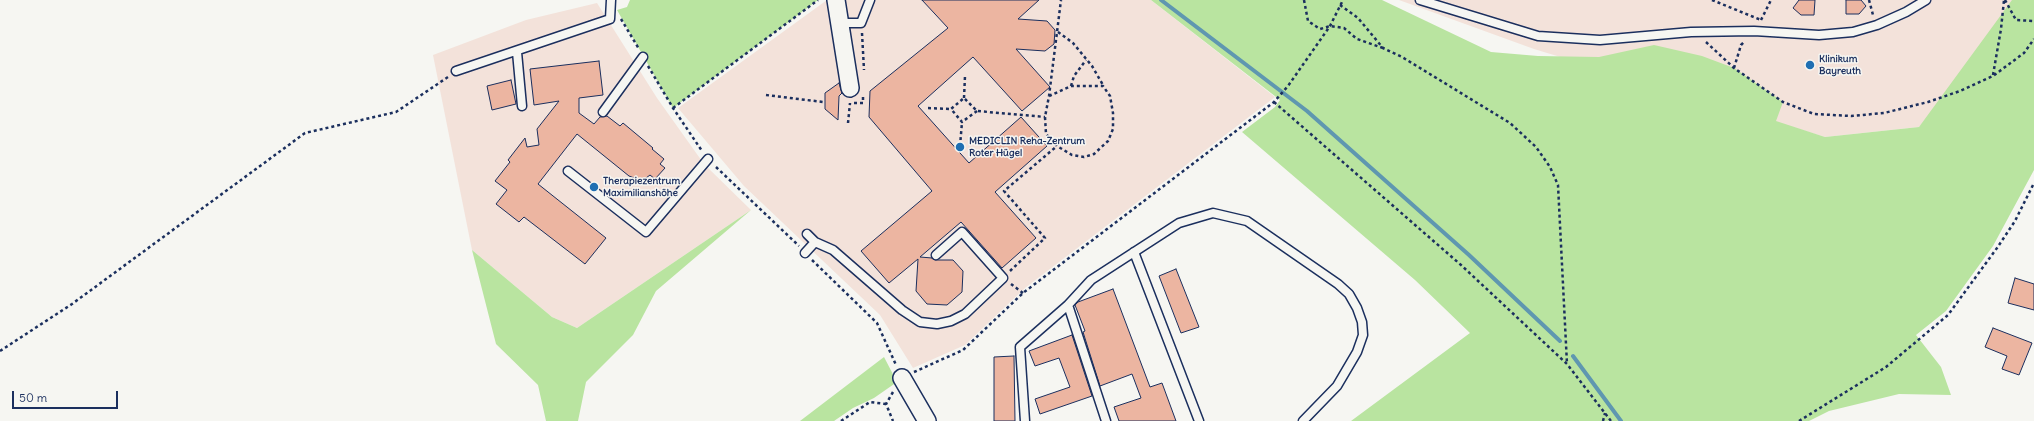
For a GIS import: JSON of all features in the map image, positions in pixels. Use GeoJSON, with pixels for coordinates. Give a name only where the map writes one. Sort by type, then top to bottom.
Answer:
{"type":"FeatureCollection","features":[{"type":"Feature","properties":{"kind":"street"},"geometry":{"type":"LineString","coordinates":[[836,0],[838,23],[850,88]]}},
{"type":"Feature","properties":{"kind":"street"},"geometry":{"type":"LineString","coordinates":[[902,378],[927,421]]}},
{"type":"Feature","properties":{"kind":"lane"},"geometry":{"type":"LineString","coordinates":[[456,71],[517,52],[610,19],[611,0]]}},
{"type":"Feature","properties":{"kind":"lane"},"geometry":{"type":"LineString","coordinates":[[838,23],[861,23],[870,0]]}},
{"type":"Feature","properties":{"kind":"lane"},"geometry":{"type":"LineString","coordinates":[[1420,0],[1538,36],[1600,40],[1696,32],[1754,31],[1819,35],[1853,32],[1876,25],[1906,12],[1926,0]]}},
{"type":"Feature","properties":{"kind":"lane"},"geometry":{"type":"LineString","coordinates":[[517,52],[522,106]]}},
{"type":"Feature","properties":{"kind":"lane"},"geometry":{"type":"LineString","coordinates":[[603,112],[644,57]]}},
{"type":"Feature","properties":{"kind":"lane"},"geometry":{"type":"LineString","coordinates":[[568,171],[646,232],[708,159]]}},
{"type":"Feature","properties":{"kind":"lane"},"geometry":{"type":"LineString","coordinates":[[1025,421],[1020,347],[1068,305],[1091,280],[1179,223],[1213,213],[1247,221],[1338,284],[1349,294],[1357,308],[1362,322],[1363,335],[1357,352],[1337,386],[1302,421]]}},
{"type":"Feature","properties":{"kind":"lane"},"geometry":{"type":"LineString","coordinates":[[806,234],[815,242],[833,250],[902,310],[920,322],[937,324],[951,322],[965,314],[1003,278],[962,232],[936,254]]}},
{"type":"Feature","properties":{"kind":"lane"},"geometry":{"type":"LineString","coordinates":[[805,253],[815,242]]}},
{"type":"Feature","properties":{"kind":"lane"},"geometry":{"type":"LineString","coordinates":[[1134,252],[1199,421]]}},
{"type":"Feature","properties":{"kind":"lane"},"geometry":{"type":"LineString","coordinates":[[1068,305],[1106,421]]}},
{"type":"Feature","properties":{"kind":"path"},"geometry":{"type":"LineString","coordinates":[[673,108],[818,0]]}},
{"type":"Feature","properties":{"kind":"path"},"geometry":{"type":"LineString","coordinates":[[1058,32],[1072,43],[1086,60],[1110,96],[1113,113],[1113,129],[1108,141],[1094,154],[1084,157],[1072,156],[1057,146],[1046,134],[1045,117],[1058,32],[1061,0]]}},
{"type":"Feature","properties":{"kind":"path"},"geometry":{"type":"LineString","coordinates":[[1304,0],[1308,21],[1320,29],[1330,26],[1344,28],[1357,38],[1384,48],[1402,57],[1510,123],[1536,147],[1550,167],[1558,185],[1567,364]]}},
{"type":"Feature","properties":{"kind":"path"},"geometry":{"type":"LineString","coordinates":[[886,404],[902,378],[963,350],[1024,293],[1274,102],[1288,86],[1330,26],[1343,0]]}},
{"type":"Feature","properties":{"kind":"path"},"geometry":{"type":"LineString","coordinates":[[1712,0],[1761,20],[1770,32]]}},
{"type":"Feature","properties":{"kind":"path"},"geometry":{"type":"LineString","coordinates":[[1723,4],[1725,0]]}},
{"type":"Feature","properties":{"kind":"path"},"geometry":{"type":"LineString","coordinates":[[1761,20],[1771,0]]}},
{"type":"Feature","properties":{"kind":"path"},"geometry":{"type":"LineString","coordinates":[[1869,0],[1876,25]]}},
{"type":"Feature","properties":{"kind":"path"},"geometry":{"type":"LineString","coordinates":[[2004,0],[2016,20],[2034,21]]}},
{"type":"Feature","properties":{"kind":"path"},"geometry":{"type":"LineString","coordinates":[[1993,76],[2004,0]]}},
{"type":"Feature","properties":{"kind":"path"},"geometry":{"type":"LineString","coordinates":[[1340,5],[1358,18],[1384,48]]}},
{"type":"Feature","properties":{"kind":"path"},"geometry":{"type":"LineString","coordinates":[[620,17],[673,108],[708,159],[877,323],[902,378]]}},
{"type":"Feature","properties":{"kind":"path"},"geometry":{"type":"LineString","coordinates":[[1734,68],[1741,45],[1754,31]]}},
{"type":"Feature","properties":{"kind":"path"},"geometry":{"type":"LineString","coordinates":[[1696,32],[1713,51],[1734,68],[1783,102],[1814,114],[1851,116],[1884,113],[1928,102],[1960,91],[1993,76],[2024,53],[2034,39]]}},
{"type":"Feature","properties":{"kind":"path"},"geometry":{"type":"LineString","coordinates":[[1070,86],[1074,76],[1086,60]]}},
{"type":"Feature","properties":{"kind":"path"},"geometry":{"type":"LineString","coordinates":[[0,351],[72,304],[306,133],[396,112],[456,71]]}},
{"type":"Feature","properties":{"kind":"path"},"geometry":{"type":"LineString","coordinates":[[928,108],[952,109],[964,98],[965,76]]}},
{"type":"Feature","properties":{"kind":"path"},"geometry":{"type":"LineString","coordinates":[[1049,96],[1070,86],[1084,84],[1103,86]]}},
{"type":"Feature","properties":{"kind":"path"},"geometry":{"type":"LineString","coordinates":[[848,123],[850,88]]}},
{"type":"Feature","properties":{"kind":"path"},"geometry":{"type":"LineString","coordinates":[[766,95],[823,102]]}},
{"type":"Feature","properties":{"kind":"path"},"geometry":{"type":"LineString","coordinates":[[964,98],[977,111],[1045,117]]}},
{"type":"Feature","properties":{"kind":"path"},"geometry":{"type":"LineString","coordinates":[[1274,102],[1461,265],[1567,364],[1611,421]]}},
{"type":"Feature","properties":{"kind":"path"},"geometry":{"type":"LineString","coordinates":[[952,109],[962,122],[960,146]]}},
{"type":"Feature","properties":{"kind":"path"},"geometry":{"type":"LineString","coordinates":[[962,122],[977,111]]}},
{"type":"Feature","properties":{"kind":"path"},"geometry":{"type":"LineString","coordinates":[[1024,293],[1003,278],[1045,238],[1004,191],[1057,146]]}},
{"type":"Feature","properties":{"kind":"path"},"geometry":{"type":"LineString","coordinates":[[1799,421],[1886,367],[1948,315],[2015,221],[2034,183]]}},
{"type":"Feature","properties":{"kind":"path"},"geometry":{"type":"LineString","coordinates":[[841,421],[870,402],[886,404]]}},
{"type":"Feature","properties":{"kind":"path"},"geometry":{"type":"LineString","coordinates":[[886,404],[893,421]]}},
{"type":"Feature","properties":{"kind":"path"},"geometry":{"type":"LineString","coordinates":[[1603,421],[1605,413]]}},
{"type":"Feature","properties":{"kind":"shaded area","name":"MEDICLIN Reha-Zentrum Roter Hügel"},"geometry":{"type":"Polygon","coordinates":[[[827,0],[1151,0],[1275,97],[1025,288],[965,345],[913,368],[880,315],[744,186],[678,108],[827,0]]]}},
{"type":"Feature","properties":{"kind":"shaded area","name":"Klinikum Bayreuth"},"geometry":{"type":"Polygon","coordinates":[[[1399,0],[2034,0],[1919,127],[1825,137],[1534,49],[1399,0]]]}},
{"type":"Feature","properties":{"kind":"shaded area","name":"Therapiezentrum Maximilianshöhe"},"geometry":{"type":"Polygon","coordinates":[[[597,3],[657,98],[704,164],[751,210],[577,328],[552,317],[472,250],[433,55],[526,20],[597,3]]]}},
{"type":"Feature","properties":{"kind":"green space"},"geometry":{"type":"Polygon","coordinates":[[[630,0],[818,0],[673,108],[617,10],[627,7],[630,0]]]}},
{"type":"Feature","properties":{"kind":"green space"},"geometry":{"type":"Polygon","coordinates":[[[1151,0],[1382,0],[1491,52],[1538,56],[1599,57],[1654,45],[1702,56],[1734,68],[1783,102],[1776,121],[1825,137],[1919,127],[2012,0],[2034,0],[2034,170],[1993,246],[1946,311],[1916,335],[1941,367],[1951,395],[1899,394],[1829,411],[1809,421],[1351,421],[1470,333],[1415,280],[1242,132],[1275,107],[1280,100],[1151,0]]]}},
{"type":"Feature","properties":{"kind":"green space"},"geometry":{"type":"Polygon","coordinates":[[[751,210],[656,291],[633,335],[586,382],[578,421],[546,421],[538,385],[496,344],[472,250],[552,317],[577,328],[751,210]]]}},
{"type":"Feature","properties":{"kind":"green space"},"geometry":{"type":"Polygon","coordinates":[[[884,357],[897,382],[874,398],[853,408],[834,421],[800,421],[884,357]]]}},
{"type":"Feature","properties":{"kind":"building"},"geometry":{"type":"Polygon","coordinates":[[[922,0],[1039,0],[1018,19],[1047,21],[1055,30],[1054,44],[1045,51],[1016,49],[1050,87],[1022,111],[973,57],[918,106],[969,163],[1021,117],[1047,146],[995,192],[1036,238],[1002,268],[961,222],[920,257],[932,258],[935,260],[953,260],[963,271],[962,292],[947,305],[927,304],[916,291],[918,259],[889,283],[861,251],[932,191],[869,117],[870,91],[948,28],[922,0]]]}},
{"type":"Feature","properties":{"kind":"building"},"geometry":{"type":"Polygon","coordinates":[[[1799,0],[1815,0],[1814,15],[1801,15],[1793,8],[1799,0]]]}},
{"type":"Feature","properties":{"kind":"building"},"geometry":{"type":"Polygon","coordinates":[[[1846,0],[1861,0],[1866,6],[1859,14],[1846,14],[1846,0]]]}},
{"type":"Feature","properties":{"kind":"building"},"geometry":{"type":"Polygon","coordinates":[[[599,61],[603,95],[579,98],[579,113],[594,124],[600,117],[607,116],[620,126],[623,123],[664,159],[660,164],[665,168],[655,179],[650,175],[642,181],[629,176],[577,134],[538,184],[606,238],[585,264],[524,217],[519,222],[496,204],[507,190],[495,181],[510,162],[508,160],[525,138],[527,147],[539,145],[537,129],[559,101],[534,105],[530,69],[599,61]]]}},
{"type":"Feature","properties":{"kind":"building"},"geometry":{"type":"Polygon","coordinates":[[[511,80],[516,104],[492,110],[487,86],[511,80]]]}},
{"type":"Feature","properties":{"kind":"building"},"geometry":{"type":"Polygon","coordinates":[[[839,83],[842,93],[839,96],[838,120],[825,109],[825,93],[839,83]]]}},
{"type":"Feature","properties":{"kind":"building"},"geometry":{"type":"Polygon","coordinates":[[[1176,269],[1199,327],[1181,333],[1159,276],[1176,269]]]}},
{"type":"Feature","properties":{"kind":"building"},"geometry":{"type":"Polygon","coordinates":[[[2015,278],[2034,284],[2034,310],[2008,303],[2015,278]]]}},
{"type":"Feature","properties":{"kind":"building"},"geometry":{"type":"Polygon","coordinates":[[[1113,289],[1150,387],[1162,383],[1176,421],[1119,421],[1114,407],[1141,398],[1132,374],[1100,386],[1083,332],[1085,331],[1075,305],[1078,302],[1113,289]]]}},
{"type":"Feature","properties":{"kind":"building"},"geometry":{"type":"Polygon","coordinates":[[[1993,328],[2032,343],[2019,375],[2002,369],[2007,356],[1985,347],[1993,328]]]}},
{"type":"Feature","properties":{"kind":"building"},"geometry":{"type":"Polygon","coordinates":[[[1072,335],[1092,396],[1040,414],[1035,399],[1070,387],[1059,358],[1035,366],[1029,351],[1072,335]]]}},
{"type":"Feature","properties":{"kind":"building"},"geometry":{"type":"Polygon","coordinates":[[[1014,356],[1015,421],[994,421],[994,357],[1014,356]]]}},
{"type":"Feature","properties":{"kind":"waterway"},"geometry":{"type":"LineString","coordinates":[[1161,0],[1307,111],[1469,255],[1560,341]]}},
{"type":"Feature","properties":{"kind":"waterway"},"geometry":{"type":"LineString","coordinates":[[1573,356],[1621,421]]}},
{"type":"Feature","properties":{"kind":"place","name":"Klinikum Bayreuth"},"geometry":{"type":"Point","coordinates":[1810,65]}},
{"type":"Feature","properties":{"kind":"place","name":"MEDICLIN Reha-Zentrum Roter Hügel"},"geometry":{"type":"Point","coordinates":[960,147]}},
{"type":"Feature","properties":{"kind":"place","name":"Therapiezentrum Maximilianshöhe"},"geometry":{"type":"Point","coordinates":[594,187]}}]}
